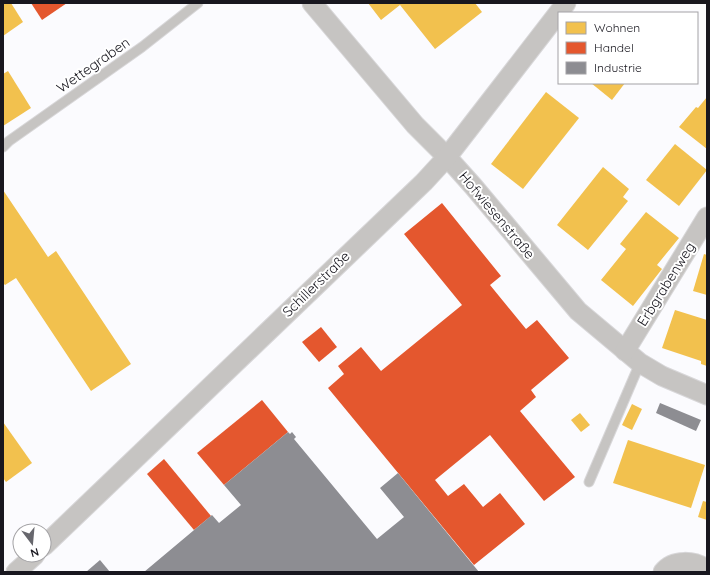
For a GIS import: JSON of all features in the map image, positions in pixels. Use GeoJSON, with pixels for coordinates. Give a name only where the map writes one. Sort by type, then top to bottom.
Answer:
{"type":"FeatureCollection","features":[{"type":"Feature","properties":{"kind":"street","name":"Hofwiesenstraße"},"geometry":{"type":"LineString","coordinates":[[312,3],[415,125],[447,156],[473,186],[578,311],[640,363],[662,376],[707,395]]}},
{"type":"Feature","properties":{"kind":"street","name":"Schillerstraße"},"geometry":{"type":"LineString","coordinates":[[559,12],[566,3]]}},
{"type":"Feature","properties":{"kind":"street","name":"Schillerstraße"},"geometry":{"type":"LineString","coordinates":[[52,538],[424,182],[447,156],[558,13]]}},
{"type":"Feature","properties":{"kind":"street","name":"Erbgrabenweg"},"geometry":{"type":"LineString","coordinates":[[625,351],[707,218]]}},
{"type":"Feature","properties":{"kind":"street"},"geometry":{"type":"LineString","coordinates":[[663,572],[677,563],[692,562],[707,570]]}},
{"type":"Feature","properties":{"kind":"street"},"geometry":{"type":"LineString","coordinates":[[16,572],[26,563]]}},
{"type":"Feature","properties":{"kind":"lane","name":"Wettegraben"},"geometry":{"type":"LineString","coordinates":[[3,147],[9,141],[142,47],[198,3]]}},
{"type":"Feature","properties":{"kind":"lane"},"geometry":{"type":"LineString","coordinates":[[589,482],[640,363]]}},
{"type":"Feature","properties":{"kind":"building: Wohnen"},"geometry":{"type":"Polygon","coordinates":[[[3,3],[11,3],[23,22],[3,36],[3,3]]]}},
{"type":"Feature","properties":{"kind":"building: Wohnen"},"geometry":{"type":"Polygon","coordinates":[[[368,3],[475,3],[482,12],[435,49],[400,5],[381,20],[368,3]]]}},
{"type":"Feature","properties":{"kind":"building: Wohnen"},"geometry":{"type":"Polygon","coordinates":[[[8,71],[31,108],[3,126],[3,74],[8,71]]]}},
{"type":"Feature","properties":{"kind":"building: Wohnen"},"geometry":{"type":"Polygon","coordinates":[[[592,84],[624,84],[612,100],[592,84]]]}},
{"type":"Feature","properties":{"kind":"building: Wohnen"},"geometry":{"type":"Polygon","coordinates":[[[546,92],[579,118],[523,189],[491,164],[546,92]]]}},
{"type":"Feature","properties":{"kind":"building: Wohnen"},"geometry":{"type":"Polygon","coordinates":[[[707,97],[707,149],[679,127],[696,107],[698,108],[707,97]]]}},
{"type":"Feature","properties":{"kind":"building: Wohnen"},"geometry":{"type":"Polygon","coordinates":[[[675,144],[707,170],[679,206],[646,180],[675,144]]]}},
{"type":"Feature","properties":{"kind":"building: Wohnen"},"geometry":{"type":"Polygon","coordinates":[[[603,167],[629,189],[623,197],[628,201],[588,250],[557,225],[603,167]]]}},
{"type":"Feature","properties":{"kind":"building: Wohnen"},"geometry":{"type":"Polygon","coordinates":[[[3,190],[48,257],[56,251],[131,364],[91,391],[16,278],[5,285],[3,283],[3,190]]]}},
{"type":"Feature","properties":{"kind":"building: Wohnen"},"geometry":{"type":"Polygon","coordinates":[[[646,212],[679,238],[657,265],[662,269],[633,306],[601,280],[626,249],[620,244],[646,212]]]}},
{"type":"Feature","properties":{"kind":"building: Wohnen"},"geometry":{"type":"Polygon","coordinates":[[[704,254],[707,255],[707,295],[693,291],[704,254]]]}},
{"type":"Feature","properties":{"kind":"building: Wohnen"},"geometry":{"type":"Polygon","coordinates":[[[675,310],[707,320],[707,366],[701,364],[701,361],[662,348],[675,310]]]}},
{"type":"Feature","properties":{"kind":"building: Wohnen"},"geometry":{"type":"Polygon","coordinates":[[[632,404],[642,409],[632,430],[622,425],[632,404]]]}},
{"type":"Feature","properties":{"kind":"building: Wohnen"},"geometry":{"type":"Polygon","coordinates":[[[580,413],[590,425],[581,432],[571,420],[580,413]]]}},
{"type":"Feature","properties":{"kind":"building: Wohnen"},"geometry":{"type":"Polygon","coordinates":[[[3,422],[32,463],[6,482],[3,478],[3,422]]]}},
{"type":"Feature","properties":{"kind":"building: Wohnen"},"geometry":{"type":"Polygon","coordinates":[[[628,440],[705,465],[691,508],[613,483],[628,440]]]}},
{"type":"Feature","properties":{"kind":"building: Wohnen"},"geometry":{"type":"Polygon","coordinates":[[[703,501],[707,502],[707,520],[698,517],[703,501]]]}},
{"type":"Feature","properties":{"kind":"building: Handel"},"geometry":{"type":"Polygon","coordinates":[[[31,3],[67,3],[42,20],[31,3]]]}},
{"type":"Feature","properties":{"kind":"building: Handel"},"geometry":{"type":"Polygon","coordinates":[[[442,203],[501,276],[490,285],[526,329],[537,320],[569,358],[531,390],[536,397],[520,411],[575,477],[544,501],[490,435],[435,480],[448,496],[464,484],[483,507],[500,493],[525,524],[474,565],[328,388],[344,374],[338,366],[361,347],[381,371],[462,305],[404,234],[442,203]]]}},
{"type":"Feature","properties":{"kind":"building: Handel"},"geometry":{"type":"Polygon","coordinates":[[[321,327],[337,347],[319,362],[302,342],[321,327]]]}},
{"type":"Feature","properties":{"kind":"building: Handel"},"geometry":{"type":"Polygon","coordinates":[[[262,400],[288,432],[224,485],[197,453],[262,400]]]}},
{"type":"Feature","properties":{"kind":"building: Handel"},"geometry":{"type":"Polygon","coordinates":[[[164,459],[211,516],[194,530],[147,474],[164,459]]]}},
{"type":"Feature","properties":{"kind":"building: Industrie"},"geometry":{"type":"Polygon","coordinates":[[[660,403],[701,420],[696,431],[656,413],[660,403]]]}},
{"type":"Feature","properties":{"kind":"building: Industrie"},"geometry":{"type":"Polygon","coordinates":[[[288,432],[290,434],[292,432],[296,437],[294,439],[377,539],[404,517],[380,488],[398,473],[479,572],[144,572],[212,515],[219,523],[241,505],[224,485],[288,432]]]}},
{"type":"Feature","properties":{"kind":"building: Industrie"},"geometry":{"type":"Polygon","coordinates":[[[100,560],[110,572],[86,572],[100,560]]]}}]}
